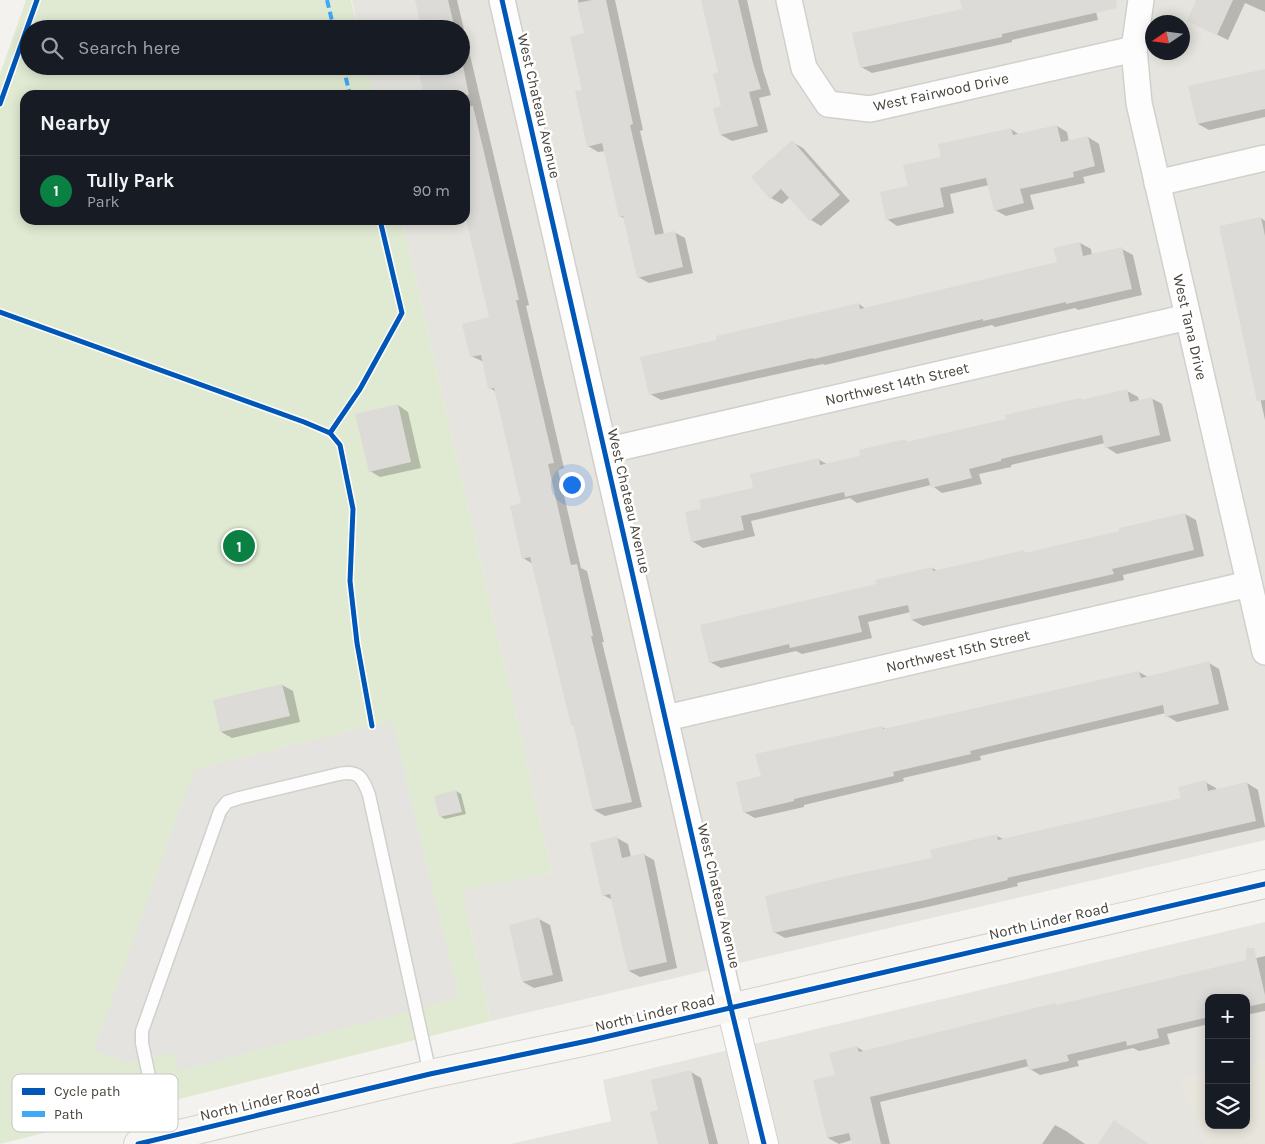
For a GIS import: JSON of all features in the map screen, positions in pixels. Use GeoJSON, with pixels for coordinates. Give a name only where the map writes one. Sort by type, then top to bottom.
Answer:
{"type":"FeatureCollection","features":[{"type":"Feature","properties":{"kind":"main road","name":"North Linder Road"},"geometry":{"type":"LineString","coordinates":[[157,1142],[430,1074],[731,1008],[1265,884]]}},
{"type":"Feature","properties":{"kind":"street","name":"West Chateau Avenue"},"geometry":{"type":"LineString","coordinates":[[502,0],[731,1008]]}},
{"type":"Feature","properties":{"kind":"street","name":"West Fairwood Drive"},"geometry":{"type":"LineString","coordinates":[[789,0],[804,68],[828,104],[870,109],[1134,49]]}},
{"type":"Feature","properties":{"kind":"street","name":"West Tana Drive"},"geometry":{"type":"LineString","coordinates":[[1141,0],[1134,49],[1139,103],[1265,652]]}},
{"type":"Feature","properties":{"kind":"street"},"geometry":{"type":"LineString","coordinates":[[1157,183],[1265,158]]}},
{"type":"Feature","properties":{"kind":"street","name":"Northwest 14th Street"},"geometry":{"type":"LineString","coordinates":[[605,451],[1188,317]]}},
{"type":"Feature","properties":{"kind":"street","name":"Northwest 15th Street"},"geometry":{"type":"LineString","coordinates":[[666,718],[1250,584]]}},
{"type":"Feature","properties":{"kind":"street"},"geometry":{"type":"LineString","coordinates":[[731,1008],[764,1144]]}},
{"type":"Feature","properties":{"kind":"lane"},"geometry":{"type":"LineString","coordinates":[[147,1074],[142,1031],[220,811],[227,802],[239,798],[350,772],[357,774],[364,781],[366,788],[430,1074]]}},
{"type":"Feature","properties":{"kind":"shaded area"},"geometry":{"type":"Polygon","coordinates":[[[352,0],[1265,0],[1265,840],[491,1021],[462,891],[552,872],[403,225],[470,225],[470,90],[372,90],[369,75],[470,75],[470,20],[356,20],[352,0]]]}},
{"type":"Feature","properties":{"kind":"shaded area"},"geometry":{"type":"Polygon","coordinates":[[[392,721],[459,998],[178,1071],[173,1052],[127,1063],[94,1050],[194,770],[392,721]]]}},
{"type":"Feature","properties":{"kind":"shaded area"},"geometry":{"type":"Polygon","coordinates":[[[1265,922],[1265,1060],[1250,1064],[1250,994],[1205,994],[1205,1075],[1182,1080],[1206,1144],[511,1144],[611,1121],[603,1080],[1265,922]]]}},
{"type":"Feature","properties":{"kind":"shaded area"},"geometry":{"type":"Polygon","coordinates":[[[1265,1060],[1265,1144],[1206,1144],[1182,1080],[1205,1075],[1205,1129],[1250,1129],[1250,1064],[1265,1060]]]}},
{"type":"Feature","properties":{"kind":"green space"},"geometry":{"type":"Polygon","coordinates":[[[26,0],[351,0],[356,20],[20,20],[20,75],[369,75],[372,90],[20,90],[20,225],[403,225],[552,872],[462,891],[491,1021],[178,1099],[178,1074],[12,1074],[12,1132],[48,1132],[0,1144],[0,74],[26,0]]]}},
{"type":"Feature","properties":{"kind":"building"},"geometry":{"type":"Polygon","coordinates":[[[415,0],[448,0],[453,20],[420,20],[415,0]]]}},
{"type":"Feature","properties":{"kind":"building"},"geometry":{"type":"Polygon","coordinates":[[[606,0],[633,124],[630,125],[655,235],[675,231],[683,267],[637,278],[623,216],[619,217],[602,143],[587,147],[575,91],[582,90],[570,37],[584,33],[577,3],[606,0]]]}},
{"type":"Feature","properties":{"kind":"building"},"geometry":{"type":"Polygon","coordinates":[[[701,0],[738,0],[761,89],[749,92],[758,126],[720,135],[713,108],[721,106],[713,74],[718,72],[701,0]]]}},
{"type":"Feature","properties":{"kind":"building"},"geometry":{"type":"Polygon","coordinates":[[[960,0],[1116,0],[1117,8],[1002,34],[1002,37],[860,68],[852,33],[962,9],[960,0]]]}},
{"type":"Feature","properties":{"kind":"building"},"geometry":{"type":"Polygon","coordinates":[[[1196,0],[1233,0],[1217,35],[1190,22],[1190,15],[1196,0]]]}},
{"type":"Feature","properties":{"kind":"building"},"geometry":{"type":"Polygon","coordinates":[[[1265,69],[1265,109],[1197,124],[1188,86],[1265,69]]]}},
{"type":"Feature","properties":{"kind":"building"},"geometry":{"type":"Polygon","coordinates":[[[419,75],[465,75],[468,90],[423,90],[419,75]]]}},
{"type":"Feature","properties":{"kind":"building"},"geometry":{"type":"Polygon","coordinates":[[[470,106],[473,106],[519,300],[516,300],[554,463],[548,464],[571,565],[577,564],[593,636],[591,636],[632,802],[593,810],[530,557],[522,559],[510,506],[521,503],[494,388],[488,389],[481,355],[470,357],[462,324],[489,317],[467,225],[470,225],[470,106]]]}},
{"type":"Feature","properties":{"kind":"building"},"geometry":{"type":"Polygon","coordinates":[[[1057,125],[1061,142],[1088,136],[1095,166],[1073,172],[1074,177],[1020,189],[1024,203],[994,211],[986,178],[940,188],[944,207],[886,220],[880,192],[908,186],[903,165],[941,157],[938,144],[1011,128],[1013,135],[1057,125]]]}},
{"type":"Feature","properties":{"kind":"building"},"geometry":{"type":"Polygon","coordinates":[[[792,140],[840,195],[810,221],[781,189],[770,199],[751,177],[792,140]]]}},
{"type":"Feature","properties":{"kind":"building"},"geometry":{"type":"Polygon","coordinates":[[[1261,217],[1265,236],[1265,400],[1257,401],[1219,226],[1261,217]]]}},
{"type":"Feature","properties":{"kind":"building"},"geometry":{"type":"Polygon","coordinates":[[[1080,242],[1083,256],[1122,247],[1132,289],[983,321],[983,319],[814,359],[649,395],[640,357],[716,340],[716,336],[859,303],[860,309],[1057,262],[1053,248],[1080,242]]]}},
{"type":"Feature","properties":{"kind":"building"},"geometry":{"type":"Polygon","coordinates":[[[1127,389],[1130,402],[1152,397],[1160,435],[1105,448],[1102,435],[1001,459],[1001,461],[969,469],[972,478],[931,488],[928,478],[845,497],[844,492],[741,516],[744,530],[691,542],[685,512],[701,509],[699,500],[753,488],[750,474],[819,458],[820,465],[860,456],[859,450],[905,439],[906,442],[1006,419],[1005,415],[1127,389]]]}},
{"type":"Feature","properties":{"kind":"building"},"geometry":{"type":"Polygon","coordinates":[[[398,404],[411,462],[369,472],[355,414],[398,404]]]}},
{"type":"Feature","properties":{"kind":"building"},"geometry":{"type":"Polygon","coordinates":[[[1185,513],[1194,550],[1112,569],[1114,574],[911,620],[908,605],[858,616],[862,632],[790,648],[789,644],[709,663],[700,625],[876,584],[875,580],[932,567],[933,571],[1024,550],[1024,553],[1119,531],[1119,528],[1185,513]]]}},
{"type":"Feature","properties":{"kind":"building"},"geometry":{"type":"Polygon","coordinates":[[[1209,661],[1219,704],[1165,717],[1163,705],[970,751],[971,754],[893,772],[894,776],[743,813],[736,782],[761,776],[755,754],[882,726],[883,729],[1139,671],[1141,678],[1209,661]]]}},
{"type":"Feature","properties":{"kind":"building"},"geometry":{"type":"Polygon","coordinates":[[[282,684],[290,716],[220,732],[213,700],[282,684]]]}},
{"type":"Feature","properties":{"kind":"building"},"geometry":{"type":"Polygon","coordinates":[[[1206,780],[1208,791],[1247,782],[1256,821],[1007,878],[1008,880],[921,901],[773,933],[765,896],[841,877],[932,858],[930,850],[997,834],[998,840],[1181,798],[1178,787],[1206,780]]]}},
{"type":"Feature","properties":{"kind":"building"},"geometry":{"type":"Polygon","coordinates":[[[456,790],[462,812],[439,817],[434,796],[456,790]]]}},
{"type":"Feature","properties":{"kind":"building"},"geometry":{"type":"Polygon","coordinates":[[[617,836],[622,858],[644,853],[667,962],[628,971],[610,894],[602,896],[590,843],[617,836]]]}},
{"type":"Feature","properties":{"kind":"building"},"geometry":{"type":"Polygon","coordinates":[[[539,917],[553,975],[522,982],[509,925],[539,917]]]}},
{"type":"Feature","properties":{"kind":"building"},"geometry":{"type":"Polygon","coordinates":[[[1246,948],[1254,948],[1265,995],[1265,1003],[1250,1006],[1250,994],[1205,994],[1205,1018],[1157,1029],[1159,1038],[1127,1046],[1126,1041],[1067,1055],[1069,1061],[1029,1070],[1026,1059],[870,1097],[881,1144],[852,1144],[849,1133],[827,1138],[813,1080],[835,1075],[829,1053],[857,1046],[859,1052],[1055,1003],[1056,1005],[1246,960],[1246,948]]]}},
{"type":"Feature","properties":{"kind":"building"},"geometry":{"type":"Polygon","coordinates":[[[691,1070],[709,1144],[658,1144],[650,1112],[658,1110],[651,1080],[691,1070]]]}},
{"type":"Feature","properties":{"kind":"building"},"geometry":{"type":"Polygon","coordinates":[[[1114,1120],[1149,1144],[1098,1144],[1114,1120]]]}},
{"type":"Feature","properties":{"kind":"marked path"},"geometry":{"type":"LineString","coordinates":[[327,0],[332,20]]}},
{"type":"Feature","properties":{"kind":"marked path"},"geometry":{"type":"LineString","coordinates":[[345,75],[349,90]]}},
{"type":"Feature","properties":{"kind":"cycle path"},"geometry":{"type":"LineString","coordinates":[[30,20],[37,0]]}},
{"type":"Feature","properties":{"kind":"cycle path"},"geometry":{"type":"LineString","coordinates":[[502,0],[731,1008],[764,1144]]}},
{"type":"Feature","properties":{"kind":"cycle path"},"geometry":{"type":"LineString","coordinates":[[0,104],[20,48]]}},
{"type":"Feature","properties":{"kind":"cycle path"},"geometry":{"type":"LineString","coordinates":[[330,433],[360,389],[402,313],[381,225]]}},
{"type":"Feature","properties":{"kind":"cycle path"},"geometry":{"type":"LineString","coordinates":[[0,312],[330,433],[340,445],[353,509],[350,581],[357,643],[372,726]]}},
{"type":"Feature","properties":{"kind":"cycle path"},"geometry":{"type":"LineString","coordinates":[[138,1144],[430,1074],[592,1040],[1265,884]]}},
{"type":"Feature","properties":{"kind":"place","name":"Tully Park"},"geometry":{"type":"Point","coordinates":[239,546]}}]}
